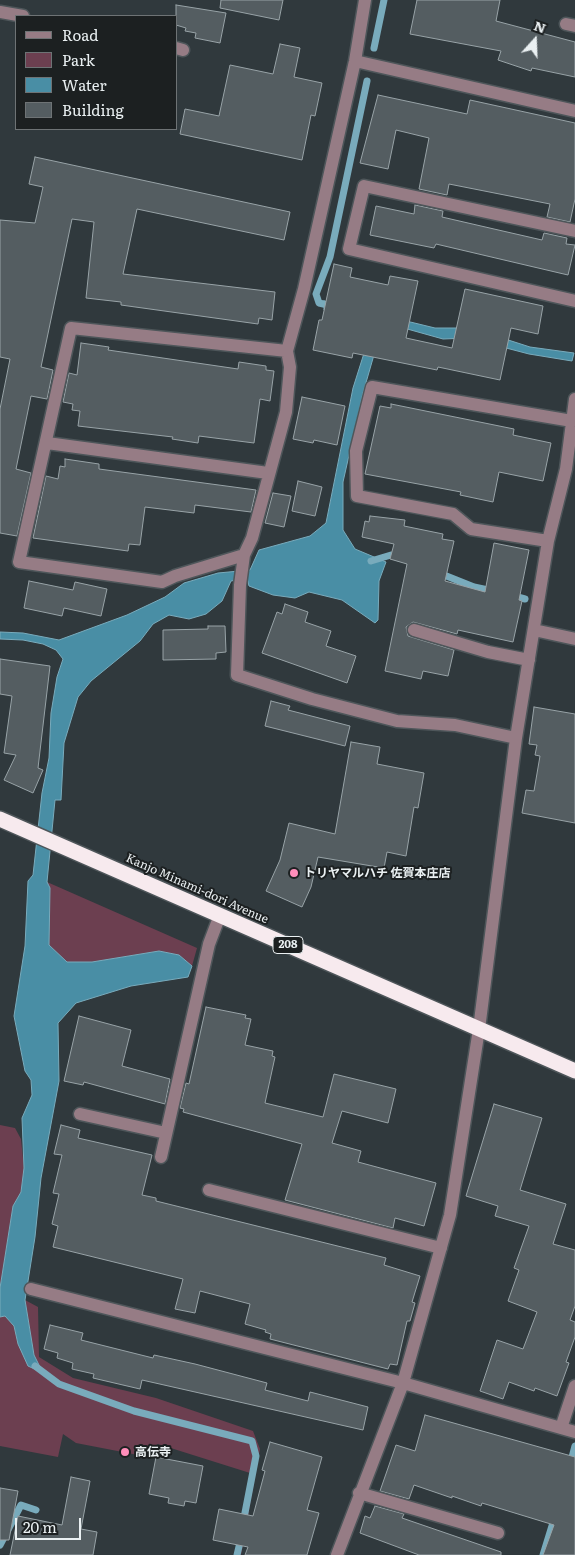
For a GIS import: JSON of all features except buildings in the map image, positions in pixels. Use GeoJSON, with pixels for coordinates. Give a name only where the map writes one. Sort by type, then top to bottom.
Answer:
{"type":"FeatureCollection","features":[{"type":"Feature","properties":{"kind":"highway","name":"Kanjo Minami-dori Avenue"},"geometry":{"type":"LineString","coordinates":[[0,819],[575,1071]]}},
{"type":"Feature","properties":{"kind":"street"},"geometry":{"type":"LineString","coordinates":[[365,0],[355,61],[304,288],[287,351],[290,367],[286,412],[252,538],[243,561],[240,585],[237,675],[312,699],[397,721],[455,725],[516,738]]}},
{"type":"Feature","properties":{"kind":"street"},"geometry":{"type":"LineString","coordinates":[[0,12],[17,15]]}},
{"type":"Feature","properties":{"kind":"street"},"geometry":{"type":"LineString","coordinates":[[355,61],[575,111]]}},
{"type":"Feature","properties":{"kind":"street"},"geometry":{"type":"LineString","coordinates":[[575,231],[364,186],[349,249],[575,301]]}},
{"type":"Feature","properties":{"kind":"street"},"geometry":{"type":"LineString","coordinates":[[243,561],[175,576],[162,582],[19,562],[71,328],[287,351]]}},
{"type":"Feature","properties":{"kind":"street"},"geometry":{"type":"LineString","coordinates":[[548,542],[471,529],[453,514],[357,496],[356,451],[372,387],[572,421]]}},
{"type":"Feature","properties":{"kind":"street"},"geometry":{"type":"LineString","coordinates":[[337,1555],[359,1493],[403,1383],[450,1215],[479,1029],[516,738],[548,542],[570,470],[575,399]]}},
{"type":"Feature","properties":{"kind":"street"},"geometry":{"type":"LineString","coordinates":[[46,443],[268,473]]}},
{"type":"Feature","properties":{"kind":"street"},"geometry":{"type":"LineString","coordinates":[[414,630],[488,652],[529,660]]}},
{"type":"Feature","properties":{"kind":"street"},"geometry":{"type":"LineString","coordinates":[[534,630],[575,639]]}},
{"type":"Feature","properties":{"kind":"street"},"geometry":{"type":"LineString","coordinates":[[161,1157],[209,944],[220,915]]}},
{"type":"Feature","properties":{"kind":"street"},"geometry":{"type":"LineString","coordinates":[[80,1114],[166,1133]]}},
{"type":"Feature","properties":{"kind":"street"},"geometry":{"type":"LineString","coordinates":[[209,1190],[441,1248]]}},
{"type":"Feature","properties":{"kind":"street"},"geometry":{"type":"LineString","coordinates":[[31,1289],[403,1383],[575,1432]]}},
{"type":"Feature","properties":{"kind":"street"},"geometry":{"type":"LineString","coordinates":[[562,1428],[575,1386]]}},
{"type":"Feature","properties":{"kind":"street"},"geometry":{"type":"LineString","coordinates":[[359,1493],[498,1533]]}},
{"type":"Feature","properties":{"kind":"green space"},"geometry":{"type":"Polygon","coordinates":[[[47,882],[197,948],[192,966],[179,955],[159,951],[92,962],[66,962],[49,945],[50,888],[47,882]]]}},
{"type":"Feature","properties":{"kind":"green space"},"geometry":{"type":"Polygon","coordinates":[[[0,1125],[15,1128],[21,1139],[24,1168],[21,1192],[13,1206],[0,1288],[0,1125]]]}},
{"type":"Feature","properties":{"kind":"green space"},"geometry":{"type":"Polygon","coordinates":[[[25,1300],[38,1307],[39,1357],[73,1378],[156,1398],[253,1431],[260,1449],[241,1555],[235,1555],[250,1473],[158,1444],[138,1455],[76,1443],[63,1434],[58,1457],[0,1446],[0,1317],[5,1316],[14,1326],[18,1344],[42,1372],[34,1355],[25,1300]]]}},
{"type":"Feature","properties":{"kind":"water"},"geometry":{"type":"Polygon","coordinates":[[[324,301],[435,328],[471,328],[530,347],[574,353],[572,361],[529,354],[468,338],[443,339],[393,325],[380,334],[363,393],[343,482],[343,530],[355,549],[386,562],[379,581],[378,620],[375,623],[342,600],[309,592],[295,598],[273,595],[249,586],[247,578],[231,581],[222,601],[206,614],[189,619],[169,615],[153,624],[140,641],[91,681],[78,697],[64,743],[61,800],[55,800],[47,882],[50,888],[49,945],[67,962],[92,962],[159,951],[179,955],[192,966],[188,977],[131,986],[76,1003],[58,1023],[59,1081],[41,1178],[35,1237],[25,1300],[34,1355],[43,1373],[28,1366],[18,1344],[14,1326],[5,1316],[0,1317],[0,1288],[13,1206],[21,1192],[24,1168],[22,1118],[32,1095],[31,1080],[25,1071],[14,1016],[25,946],[28,881],[33,875],[42,793],[49,758],[51,713],[57,677],[63,659],[56,650],[43,644],[23,640],[0,639],[0,632],[23,633],[59,640],[127,615],[165,597],[184,583],[218,573],[250,570],[259,550],[310,536],[326,523],[353,388],[372,328],[367,320],[324,310],[324,301]]]}},
{"type":"Feature","properties":{"kind":"waterway"},"geometry":{"type":"LineString","coordinates":[[374,48],[384,0]]}},
{"type":"Feature","properties":{"kind":"waterway"},"geometry":{"type":"LineString","coordinates":[[332,306],[319,303],[316,294],[330,257],[367,81]]}},
{"type":"Feature","properties":{"kind":"waterway"},"geometry":{"type":"LineString","coordinates":[[371,561],[391,555],[399,558]]}},
{"type":"Feature","properties":{"kind":"waterway"},"geometry":{"type":"LineString","coordinates":[[439,573],[474,587],[493,591]]}},
{"type":"Feature","properties":{"kind":"waterway"},"geometry":{"type":"LineString","coordinates":[[510,595],[525,599]]}},
{"type":"Feature","properties":{"kind":"waterway"},"geometry":{"type":"LineString","coordinates":[[35,1366],[59,1384],[134,1411],[252,1441],[256,1456],[243,1523]]}},
{"type":"Feature","properties":{"kind":"waterway"},"geometry":{"type":"LineString","coordinates":[[570,1465],[575,1446]]}},
{"type":"Feature","properties":{"kind":"waterway"},"geometry":{"type":"LineString","coordinates":[[0,1545],[21,1505],[36,1510]]}},
{"type":"Feature","properties":{"kind":"waterway"},"geometry":{"type":"LineString","coordinates":[[543,1555],[555,1516]]}},
{"type":"Feature","properties":{"kind":"waterway"},"geometry":{"type":"LineString","coordinates":[[237,1555],[241,1538]]}},
{"type":"Feature","properties":{"kind":"place","name":"トリヤマルハチ 佐賀本庄店"},"geometry":{"type":"Point","coordinates":[294,873]}},
{"type":"Feature","properties":{"kind":"place","name":"高伝寺"},"geometry":{"type":"Point","coordinates":[125,1452]}}]}
